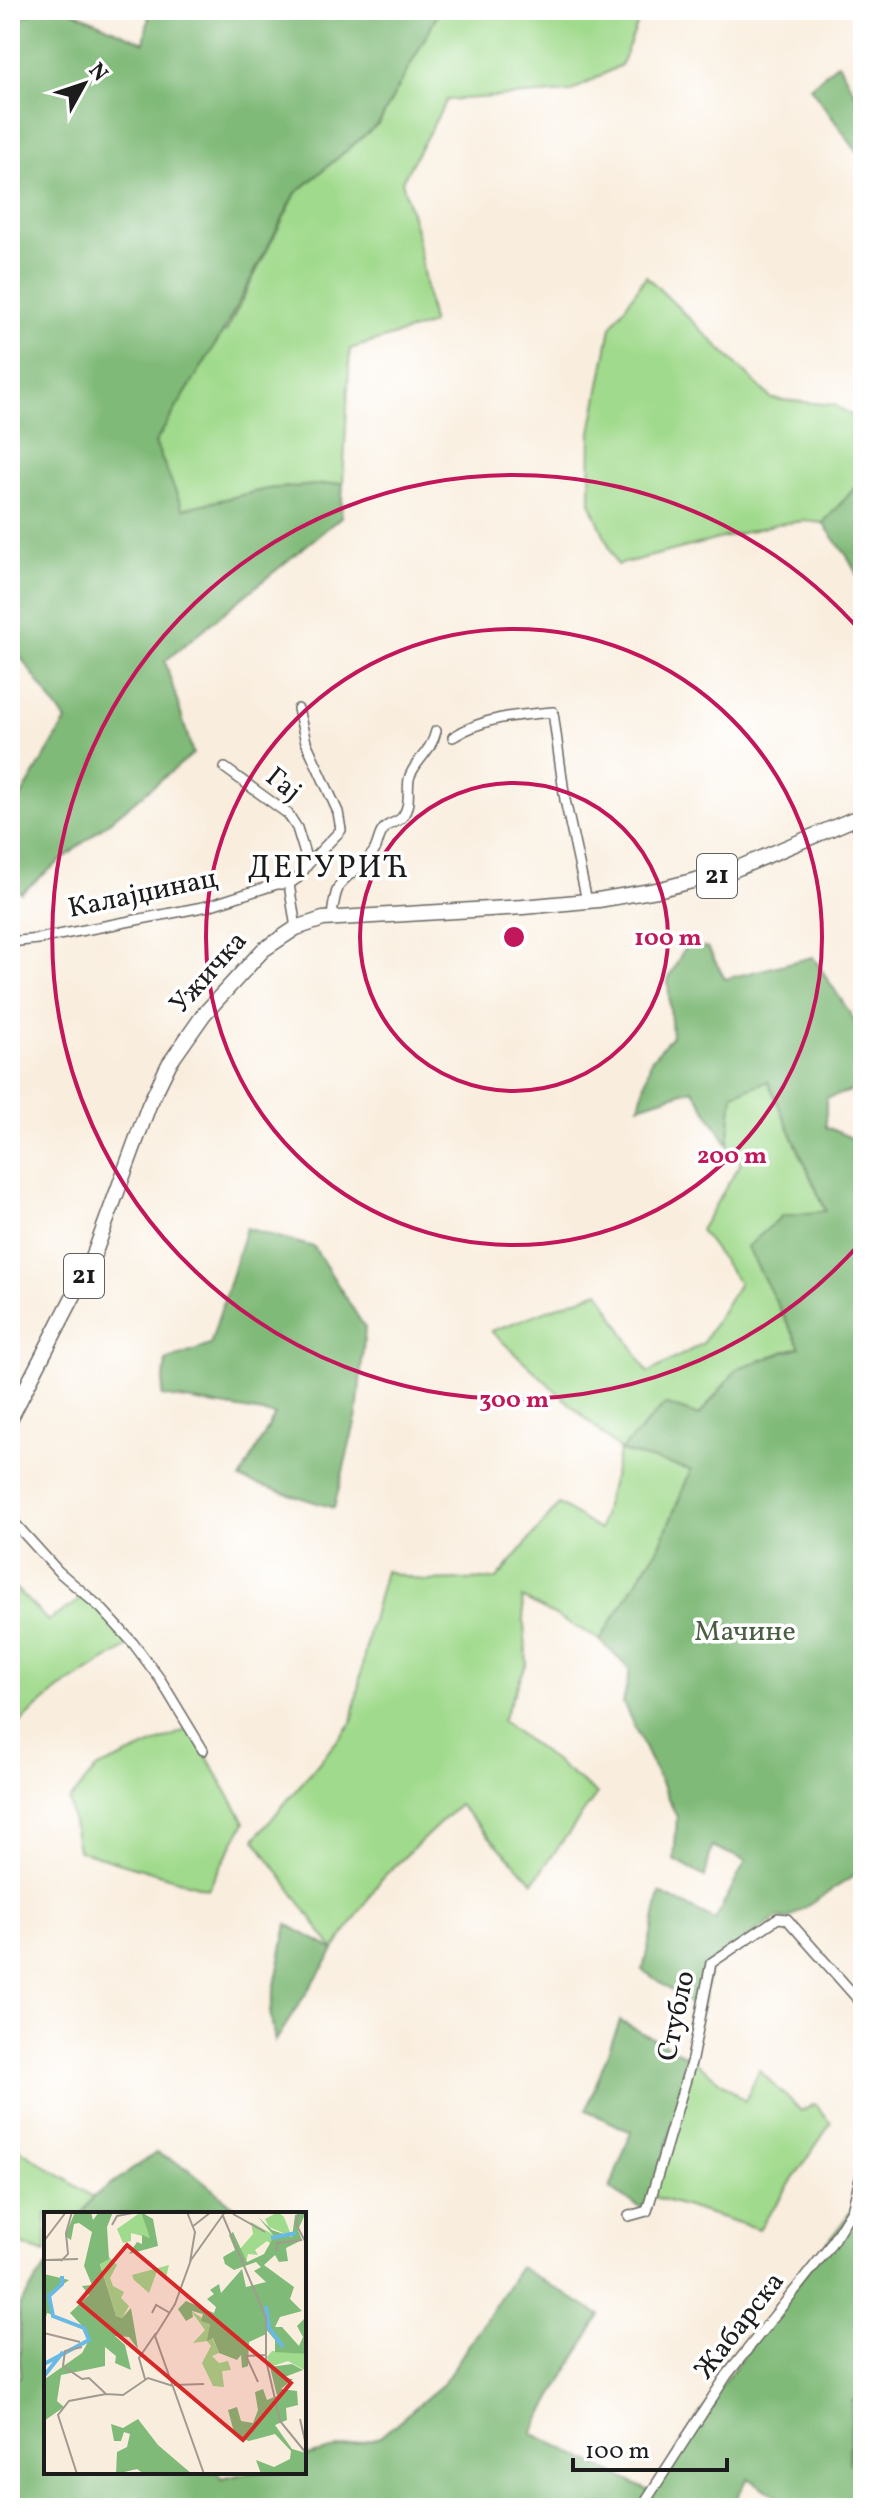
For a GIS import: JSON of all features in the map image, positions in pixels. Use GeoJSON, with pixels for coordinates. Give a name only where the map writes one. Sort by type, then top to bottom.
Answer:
{"type":"FeatureCollection","features":[{"type":"Feature","properties":{"kind":"main road","name":"Ужичка"},"geometry":{"type":"LineString","coordinates":[[10,1419],[92,1260],[161,1078],[194,1028],[245,967],[271,943],[296,928],[332,918],[587,901],[657,890],[709,878],[770,856],[863,815]]}},
{"type":"Feature","properties":{"kind":"street"},"geometry":{"type":"LineString","coordinates":[[296,928],[289,884],[341,830],[338,812],[306,742],[298,709]]}},
{"type":"Feature","properties":{"kind":"street"},"geometry":{"type":"LineString","coordinates":[[453,737],[493,718],[553,712],[565,800],[587,901]]}},
{"type":"Feature","properties":{"kind":"street"},"geometry":{"type":"LineString","coordinates":[[332,918],[333,900],[339,884],[374,851],[386,826],[403,815],[410,800],[409,779],[433,745],[436,731]]}},
{"type":"Feature","properties":{"kind":"street","name":"Гај"},"geometry":{"type":"LineString","coordinates":[[225,768],[288,814],[297,828],[308,864]]}},
{"type":"Feature","properties":{"kind":"street","name":"Калајџинац"},"geometry":{"type":"LineString","coordinates":[[10,942],[208,906],[263,888],[289,884]]}},
{"type":"Feature","properties":{"kind":"street"},"geometry":{"type":"LineString","coordinates":[[10,1518],[58,1571],[101,1608],[133,1643],[160,1679],[203,1750]]}},
{"type":"Feature","properties":{"kind":"street","name":"Стубло"},"geometry":{"type":"LineString","coordinates":[[629,2216],[647,2211],[692,2059],[711,1963],[778,1918],[787,1919],[863,2005]]}},
{"type":"Feature","properties":{"kind":"street","name":"Жабарска"},"geometry":{"type":"LineString","coordinates":[[641,2508],[727,2375],[827,2250],[852,2210],[863,2167]]}},
{"type":"Feature","properties":{"kind":"green space"},"geometry":{"type":"Polygon","coordinates":[[[38,10],[70,10],[144,43],[150,10],[440,10],[379,123],[296,193],[223,332],[155,443],[183,509],[267,489],[343,483],[341,517],[165,661],[193,754],[21,893],[10,885],[10,815],[66,721],[10,642],[10,24],[38,10]]]}},
{"type":"Feature","properties":{"kind":"green space"},"geometry":{"type":"Polygon","coordinates":[[[440,10],[643,10],[621,65],[570,92],[447,100],[402,181],[416,230],[432,324],[350,349],[343,483],[267,489],[182,509],[155,443],[223,332],[226,332],[296,193],[379,123],[440,10]]]}},
{"type":"Feature","properties":{"kind":"green space"},"geometry":{"type":"Polygon","coordinates":[[[838,63],[863,107],[863,160],[810,87],[838,63]]]}},
{"type":"Feature","properties":{"kind":"green space"},"geometry":{"type":"Polygon","coordinates":[[[646,276],[772,399],[834,405],[863,422],[863,479],[823,523],[777,524],[617,565],[590,502],[591,432],[611,327],[646,276]]]}},
{"type":"Feature","properties":{"kind":"green space"},"geometry":{"type":"Polygon","coordinates":[[[863,479],[863,586],[847,556],[823,523],[863,479]]]}},
{"type":"Feature","properties":{"kind":"green space","name":"Мачине"},"geometry":{"type":"Polygon","coordinates":[[[686,945],[708,948],[725,979],[813,957],[863,1033],[863,1088],[826,1098],[826,1127],[863,1143],[863,1870],[787,1919],[778,1918],[711,1963],[701,2012],[643,1970],[660,1893],[715,1920],[746,1861],[712,1846],[705,1877],[674,1860],[677,1817],[623,1703],[630,1670],[600,1640],[661,1543],[691,1470],[620,1451],[665,1404],[699,1416],[738,1368],[800,1347],[747,1247],[782,1216],[826,1211],[768,1081],[733,1094],[728,1145],[693,1089],[639,1106],[651,1060],[672,1036],[668,980],[686,945]]]}},
{"type":"Feature","properties":{"kind":"green space"},"geometry":{"type":"Polygon","coordinates":[[[768,1081],[826,1212],[782,1216],[800,1346],[738,1368],[699,1416],[621,1451],[691,1470],[661,1543],[600,1640],[522,1598],[527,1663],[502,1721],[597,1794],[533,1882],[459,1805],[382,1878],[334,1950],[255,1839],[352,1723],[367,1639],[385,1571],[425,1581],[497,1579],[559,1504],[599,1530],[620,1450],[491,1331],[599,1291],[648,1373],[702,1344],[739,1283],[700,1230],[741,1163],[728,1145],[733,1094],[768,1081]]]}},
{"type":"Feature","properties":{"kind":"green space"},"geometry":{"type":"Polygon","coordinates":[[[246,1228],[314,1247],[365,1328],[357,1415],[334,1508],[240,1479],[275,1415],[162,1396],[166,1361],[210,1345],[246,1228]]]}},
{"type":"Feature","properties":{"kind":"green space"},"geometry":{"type":"Polygon","coordinates":[[[10,1583],[48,1621],[87,1595],[133,1643],[58,1690],[10,1731],[10,1583]]]}},
{"type":"Feature","properties":{"kind":"green space"},"geometry":{"type":"Polygon","coordinates":[[[190,1728],[245,1822],[208,1889],[78,1850],[69,1801],[96,1769],[190,1728]]]}},
{"type":"Feature","properties":{"kind":"green space"},"geometry":{"type":"Polygon","coordinates":[[[287,1924],[334,1950],[275,2042],[270,2011],[287,1924]]]}},
{"type":"Feature","properties":{"kind":"green space"},"geometry":{"type":"Polygon","coordinates":[[[620,2021],[692,2059],[647,2211],[610,2189],[631,2132],[586,2110],[620,2021]]]}},
{"type":"Feature","properties":{"kind":"green space"},"geometry":{"type":"Polygon","coordinates":[[[692,2059],[745,2101],[759,2070],[801,2111],[815,2104],[831,2123],[759,2229],[651,2196],[692,2059]]]}},
{"type":"Feature","properties":{"kind":"green space"},"geometry":{"type":"Polygon","coordinates":[[[15,2146],[93,2197],[83,2212],[44,2212],[44,2252],[10,2241],[10,2171],[15,2146]]]}},
{"type":"Feature","properties":{"kind":"green space"},"geometry":{"type":"Polygon","coordinates":[[[156,2153],[189,2169],[241,2212],[83,2212],[93,2197],[156,2153]]]}},
{"type":"Feature","properties":{"kind":"green space"},"geometry":{"type":"Polygon","coordinates":[[[852,2210],[863,2214],[863,2404],[852,2400],[849,2463],[863,2472],[863,2508],[796,2508],[748,2478],[731,2508],[18,2508],[10,2494],[10,2384],[20,2376],[19,2306],[44,2270],[44,2474],[219,2474],[222,2479],[242,2474],[306,2474],[306,2456],[380,2437],[443,2384],[520,2267],[600,2315],[532,2433],[651,2492],[697,2418],[852,2210]]]}},
{"type":"Feature","properties":{"kind":"green space"},"geometry":{"type":"Polygon","coordinates":[[[852,2399],[863,2404],[863,2472],[849,2463],[852,2399]]]}},
{"type":"Feature","properties":{"kind":"district","name":"ДЕГУРИЋ"},"geometry":{"type":"Point","coordinates":[329,869]}}]}
